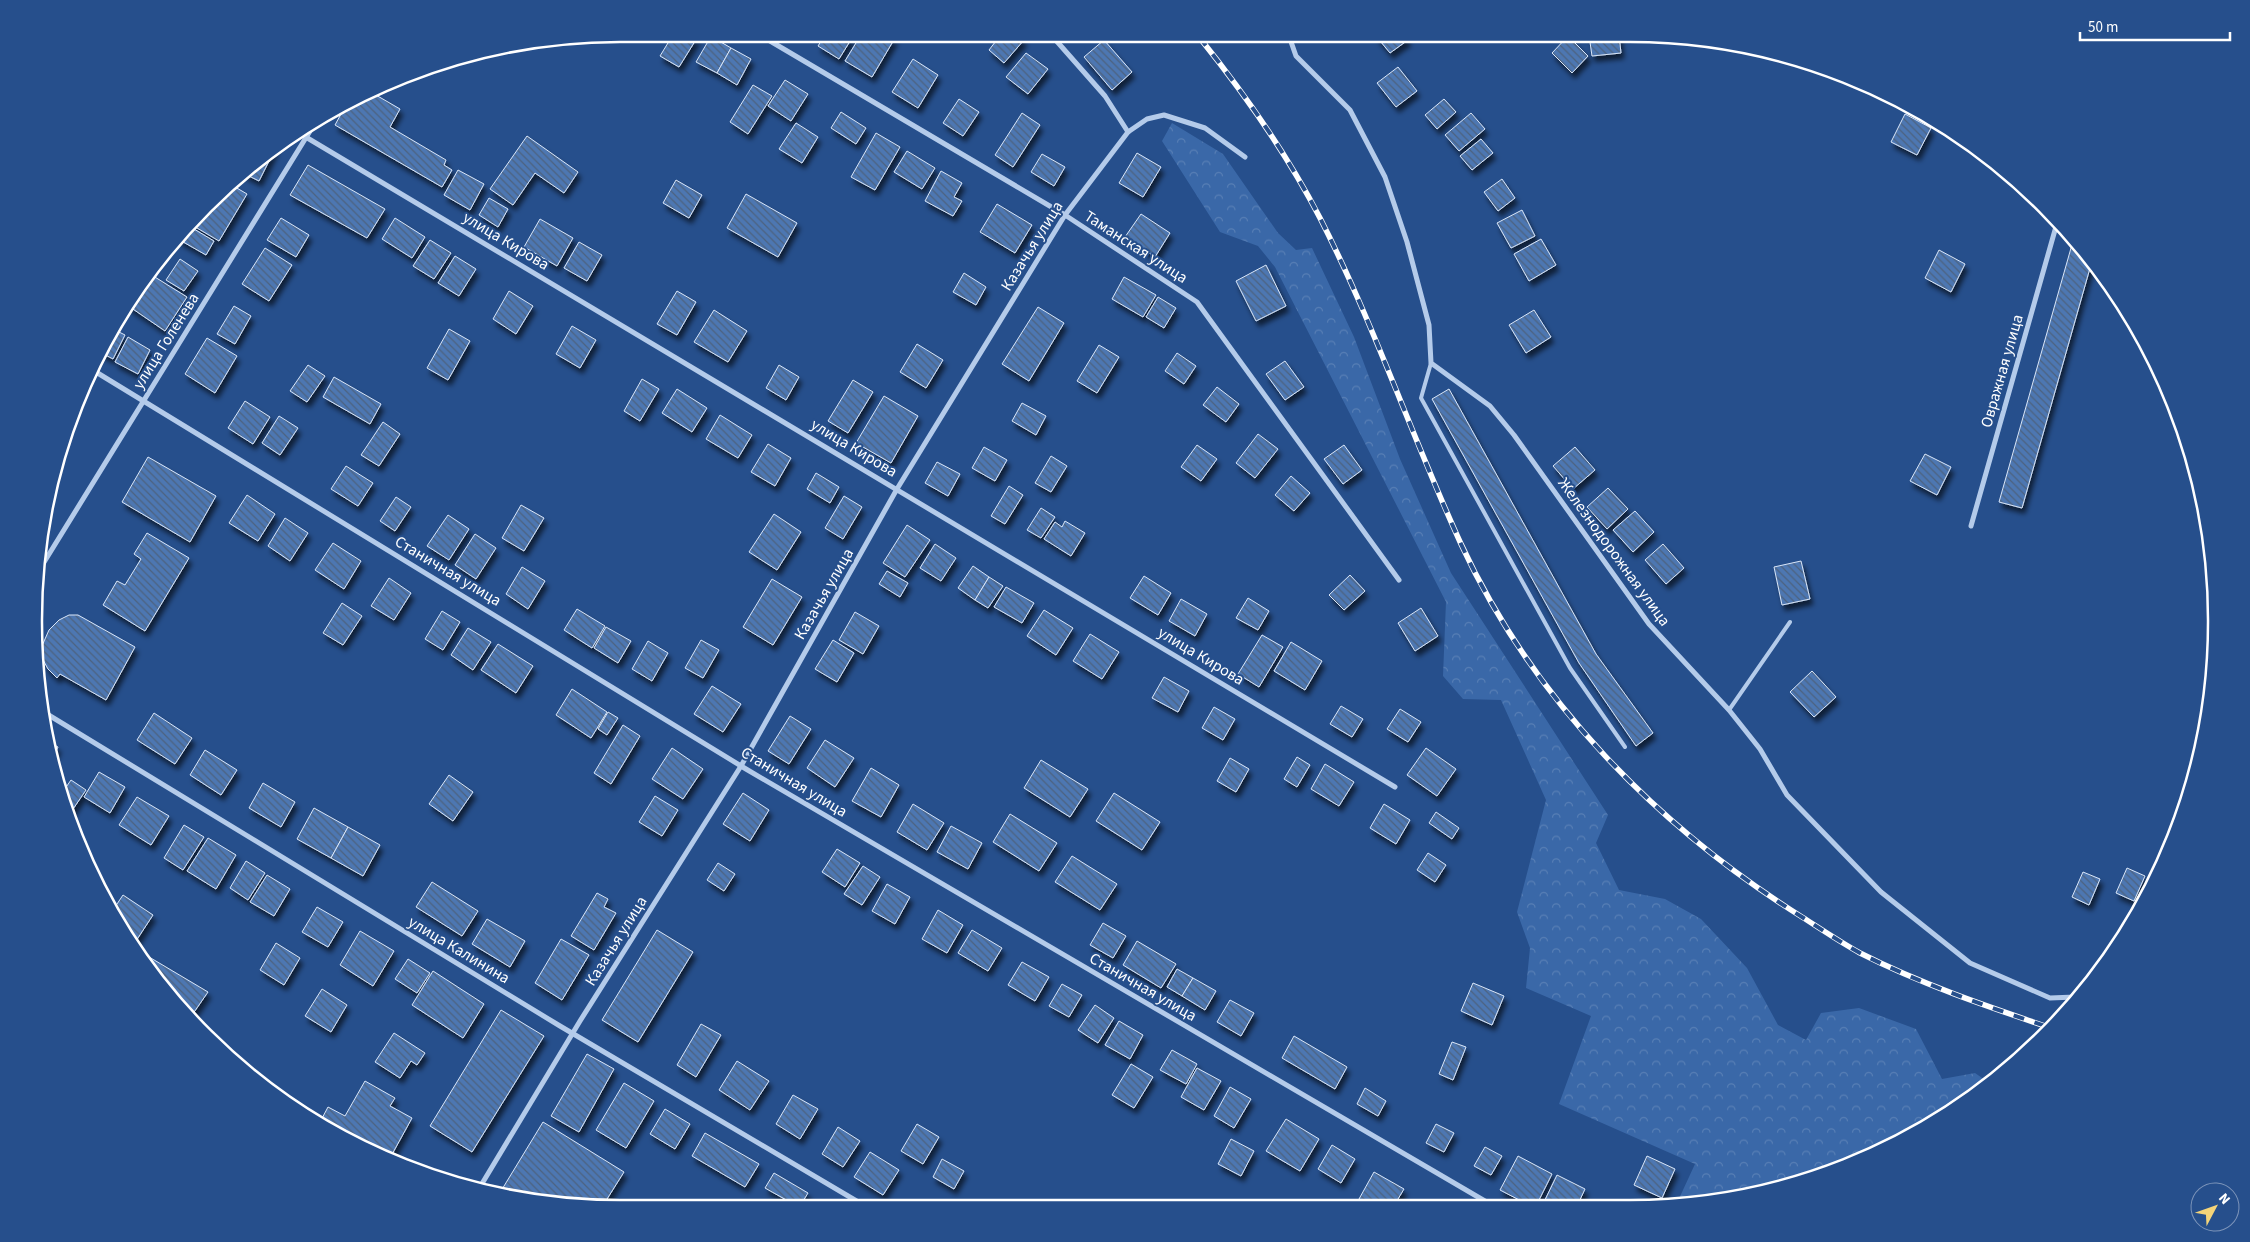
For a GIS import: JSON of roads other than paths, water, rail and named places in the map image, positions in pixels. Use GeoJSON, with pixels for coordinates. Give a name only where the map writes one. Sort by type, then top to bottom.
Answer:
{"type":"FeatureCollection","features":[{"type":"Feature","properties":{"kind":"street","name":"Таманская улица"},"geometry":{"type":"LineString","coordinates":[[772,42],[1065,215],[1198,302],[1399,580]]}},
{"type":"Feature","properties":{"kind":"street"},"geometry":{"type":"LineString","coordinates":[[1057,42],[1105,96],[1128,132]]}},
{"type":"Feature","properties":{"kind":"street"},"geometry":{"type":"LineString","coordinates":[[1291,42],[1296,56],[1350,110],[1386,177],[1407,242],[1429,325],[1431,364]]}},
{"type":"Feature","properties":{"kind":"street","name":"Казачья улица"},"geometry":{"type":"LineString","coordinates":[[483,1183],[572,1034],[741,766],[897,489],[1065,215],[1128,132],[1147,119],[1164,115],[1205,128],[1245,156]]}},
{"type":"Feature","properties":{"kind":"street","name":"улица Голенева"},"geometry":{"type":"LineString","coordinates":[[46,559],[307,137]]}},
{"type":"Feature","properties":{"kind":"street","name":"улица Кирова"},"geometry":{"type":"LineString","coordinates":[[307,137],[1395,787]]}},
{"type":"Feature","properties":{"kind":"street","name":"Овражная улица"},"geometry":{"type":"LineString","coordinates":[[1971,526],[2055,230]]}},
{"type":"Feature","properties":{"kind":"street","name":"Железнодорожная улица"},"geometry":{"type":"LineString","coordinates":[[1431,364],[1490,406],[1514,435],[1649,624],[1729,710],[1760,749],[1787,795],[1889,898],[1970,964],[2050,998],[2068,997]]}},
{"type":"Feature","properties":{"kind":"street","name":"Станичная улица"},"geometry":{"type":"LineString","coordinates":[[98,373],[741,766],[1483,1200]]}},
{"type":"Feature","properties":{"kind":"street","name":"улица Калинина"},"geometry":{"type":"LineString","coordinates":[[51,717],[572,1034],[855,1200]]}},
{"type":"Feature","properties":{"kind":"lane"},"geometry":{"type":"LineString","coordinates":[[1431,364],[1421,398],[1570,668],[1625,746]]}},
{"type":"Feature","properties":{"kind":"lane"},"geometry":{"type":"LineString","coordinates":[[1729,710],[1790,622]]}},
{"type":"Feature","properties":{"kind":"railway"},"geometry":{"type":"LineString","coordinates":[[1203,42],[1264,125],[1294,171],[1320,218],[1358,299],[1461,544],[1490,601],[1524,655],[1563,707],[1605,755],[1650,801],[1698,843],[1749,882],[1860,953],[1930,985],[2043,1025]]}}]}
